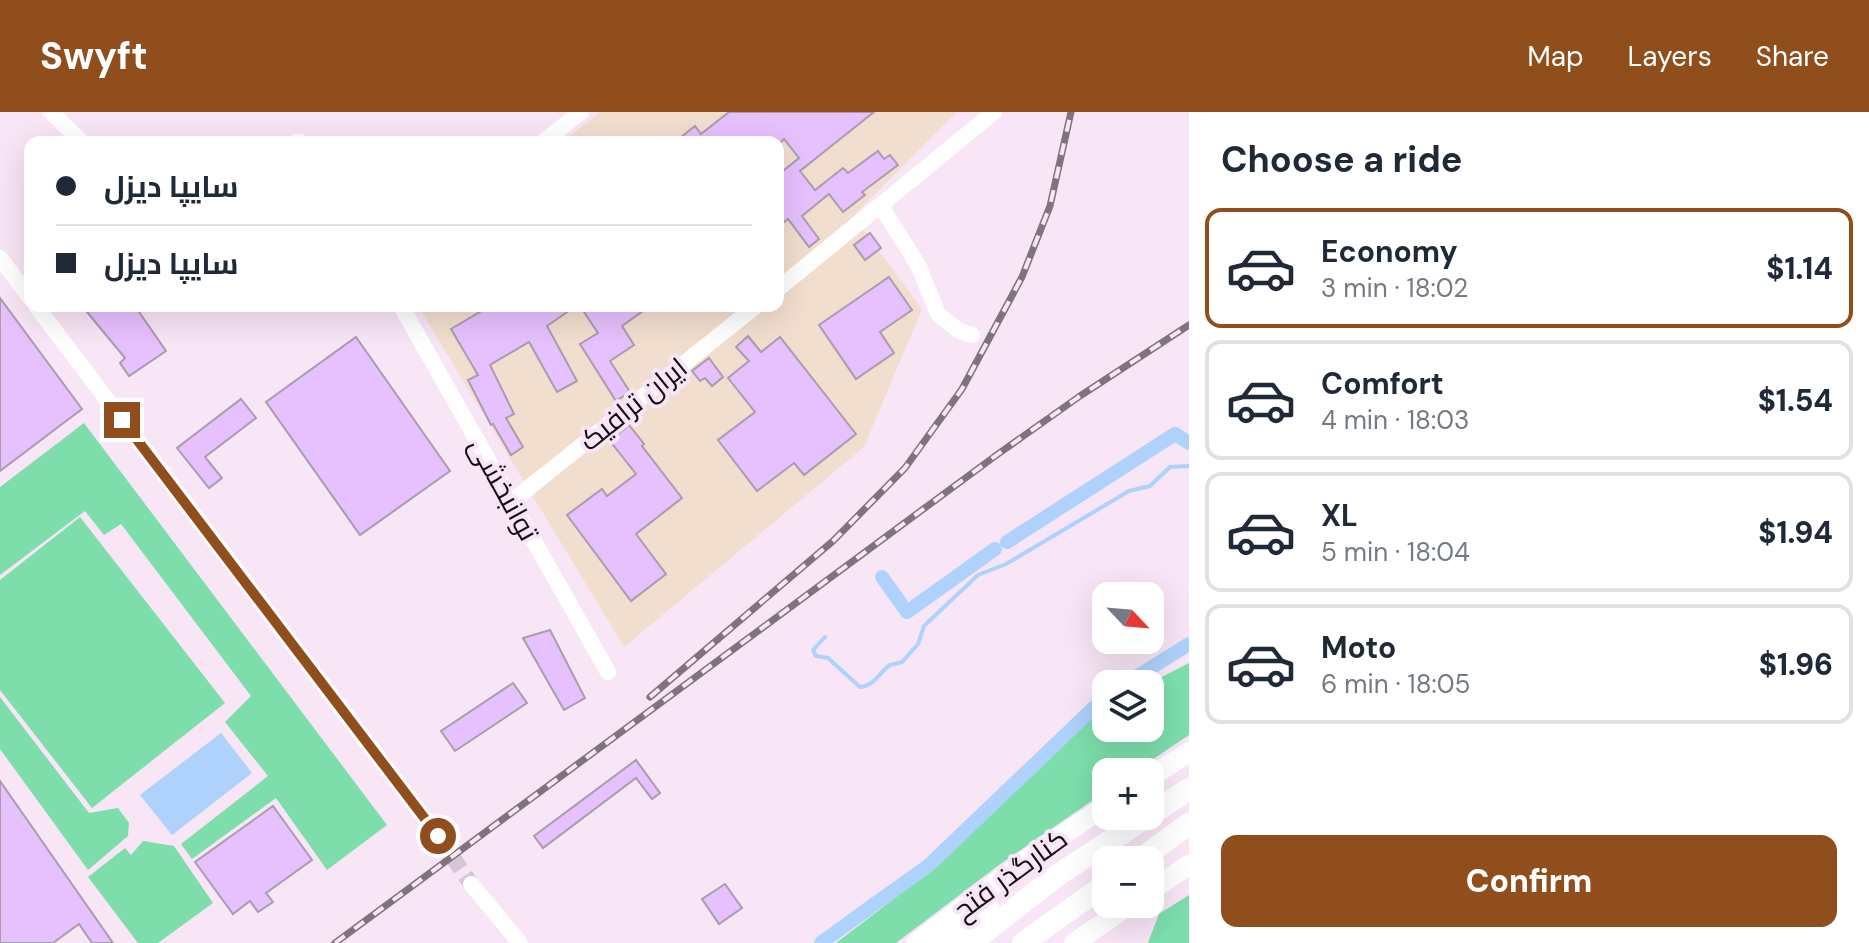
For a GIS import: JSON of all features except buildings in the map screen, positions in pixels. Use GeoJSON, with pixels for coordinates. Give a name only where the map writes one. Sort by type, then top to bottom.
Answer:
{"type":"FeatureCollection","features":[{"type":"Feature","properties":{"kind":"highway"},"geometry":{"type":"LineString","coordinates":[[1164,805],[1189,789]]}},
{"type":"Feature","properties":{"kind":"highway"},"geometry":{"type":"LineString","coordinates":[[1158,846],[1189,824]]}},
{"type":"Feature","properties":{"kind":"highway"},"geometry":{"type":"LineString","coordinates":[[971,943],[1055,877],[1126,830]]}},
{"type":"Feature","properties":{"kind":"highway"},"geometry":{"type":"LineString","coordinates":[[943,943],[992,910],[1055,877]]}},
{"type":"Feature","properties":{"kind":"highway"},"geometry":{"type":"LineString","coordinates":[[1023,943],[1092,894]]}},
{"type":"Feature","properties":{"kind":"main road"},"geometry":{"type":"LineString","coordinates":[[1164,768],[1189,752]]}},
{"type":"Feature","properties":{"kind":"main road","name":"کنارگذر فتح"},"geometry":{"type":"LineString","coordinates":[[916,943],[1041,849],[1092,815]]}},
{"type":"Feature","properties":{"kind":"main road"},"geometry":{"type":"LineString","coordinates":[[1164,882],[1189,865]]}},
{"type":"Feature","properties":{"kind":"main road"},"geometry":{"type":"LineString","coordinates":[[1076,942],[1111,918]]}},
{"type":"Feature","properties":{"kind":"street"},"geometry":{"type":"LineString","coordinates":[[51,112],[76,136]]}},
{"type":"Feature","properties":{"kind":"street"},"geometry":{"type":"LineString","coordinates":[[551,136],[581,112]]}},
{"type":"Feature","properties":{"kind":"street"},"geometry":{"type":"LineString","coordinates":[[784,284],[994,112]]}},
{"type":"Feature","properties":{"kind":"street"},"geometry":{"type":"LineString","coordinates":[[881,206],[918,265],[938,314],[959,331],[972,335]]}},
{"type":"Feature","properties":{"kind":"street"},"geometry":{"type":"LineString","coordinates":[[0,258],[24,290]]}},
{"type":"Feature","properties":{"kind":"street"},"geometry":{"type":"LineString","coordinates":[[41,312],[438,836]]}},
{"type":"Feature","properties":{"kind":"street","name":"توانبخشی"},"geometry":{"type":"LineString","coordinates":[[404,312],[608,672]]}},
{"type":"Feature","properties":{"kind":"street","name":"ایران ترافیک"},"geometry":{"type":"LineString","coordinates":[[511,502],[748,312]]}},
{"type":"Feature","properties":{"kind":"street"},"geometry":{"type":"LineString","coordinates":[[471,884],[520,943]]}},
{"type":"Feature","properties":{"kind":"shaded area"},"geometry":{"type":"Polygon","coordinates":[[[600,112],[957,112],[853,216],[922,309],[864,447],[624,647],[422,312],[784,312],[784,136],[570,136],[600,112]]]}},
{"type":"Feature","properties":{"kind":"green space"},"geometry":{"type":"Polygon","coordinates":[[[84,423],[387,825],[327,870],[276,798],[192,859],[181,844],[268,776],[225,722],[251,696],[121,524],[104,535],[85,511],[0,575],[0,487],[84,423]]]}},
{"type":"Feature","properties":{"kind":"green space"},"geometry":{"type":"Polygon","coordinates":[[[80,517],[225,703],[92,808],[0,690],[0,580],[80,517]]]}},
{"type":"Feature","properties":{"kind":"green space"},"geometry":{"type":"Polygon","coordinates":[[[1189,663],[1189,735],[1155,758],[1092,758],[1092,801],[999,865],[896,943],[836,943],[942,862],[1092,717],[1092,742],[1164,742],[1164,676],[1189,663]]]}},
{"type":"Feature","properties":{"kind":"green space"},"geometry":{"type":"Polygon","coordinates":[[[0,697],[89,813],[118,808],[129,823],[128,836],[88,870],[0,749],[0,697]]]}},
{"type":"Feature","properties":{"kind":"green space"},"geometry":{"type":"Polygon","coordinates":[[[143,841],[174,846],[213,903],[158,943],[138,943],[88,877],[125,848],[131,855],[143,841]]]}},
{"type":"Feature","properties":{"kind":"green space"},"geometry":{"type":"Polygon","coordinates":[[[1189,895],[1189,943],[1148,943],[1157,918],[1164,918],[1164,911],[1189,895]]]}},
{"type":"Feature","properties":{"kind":"water"},"geometry":{"type":"Polygon","coordinates":[[[221,733],[252,773],[172,835],[140,795],[221,733]]]}},
{"type":"Feature","properties":{"kind":"waterway"},"geometry":{"type":"LineString","coordinates":[[1007,542],[1175,434],[1189,443]]}},
{"type":"Feature","properties":{"kind":"waterway"},"geometry":{"type":"LineString","coordinates":[[825,637],[813,650],[816,656],[828,658],[860,687],[869,684],[890,665],[902,662],[918,644],[924,626],[978,575],[1006,564],[1129,491],[1150,486],[1170,467],[1189,466]]}},
{"type":"Feature","properties":{"kind":"waterway"},"geometry":{"type":"LineString","coordinates":[[882,577],[907,612],[995,549]]}},
{"type":"Feature","properties":{"kind":"waterway"},"geometry":{"type":"LineString","coordinates":[[1147,670],[1189,644]]}},
{"type":"Feature","properties":{"kind":"waterway"},"geometry":{"type":"LineString","coordinates":[[879,901],[928,866],[1092,709]]}},
{"type":"Feature","properties":{"kind":"waterway"},"geometry":{"type":"LineString","coordinates":[[821,943],[876,903]]}},
{"type":"Feature","properties":{"kind":"tunnel"},"geometry":{"type":"LineString","coordinates":[[438,836],[471,884]]}},
{"type":"Feature","properties":{"kind":"railway"},"geometry":{"type":"LineString","coordinates":[[650,697],[833,541],[905,468],[962,389],[1022,277],[1050,206],[1071,112]]}},
{"type":"Feature","properties":{"kind":"railway"},"geometry":{"type":"LineString","coordinates":[[335,943],[998,454],[1189,325]]}},
{"type":"Feature","properties":{"kind":"route"},"geometry":{"type":"LineString","coordinates":[[122,420],[438,836]]}}]}
